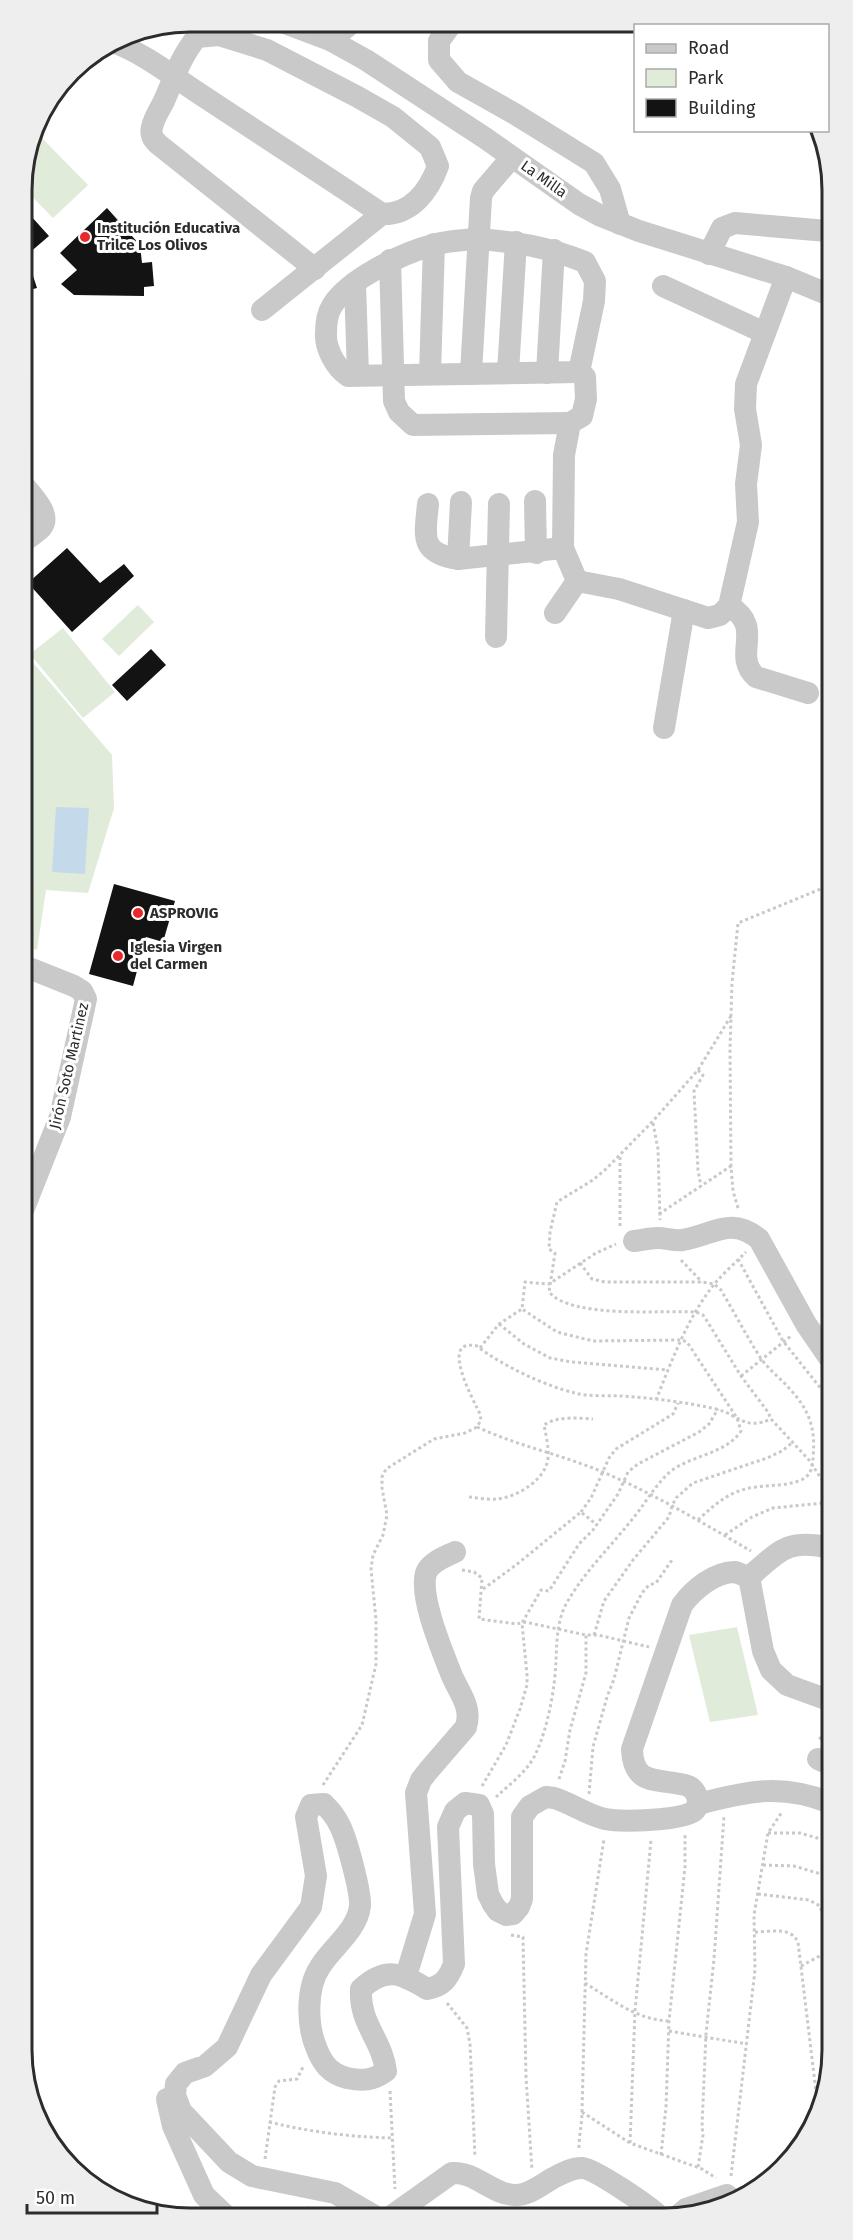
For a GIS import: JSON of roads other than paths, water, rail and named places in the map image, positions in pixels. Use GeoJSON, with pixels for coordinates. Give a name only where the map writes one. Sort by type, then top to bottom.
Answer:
{"type":"FeatureCollection","features":[{"type":"Feature","properties":{"kind":"street","name":"La Milla"},"geometry":{"type":"LineString","coordinates":[[309,32],[330,40],[366,60],[579,204],[620,224],[786,277],[822,292]]}},
{"type":"Feature","properties":{"kind":"street"},"geometry":{"type":"LineString","coordinates":[[330,40],[340,32]]}},
{"type":"Feature","properties":{"kind":"street"},"geometry":{"type":"LineString","coordinates":[[446,32],[439,41],[439,60],[458,82],[594,163],[610,189],[620,224]]}},
{"type":"Feature","properties":{"kind":"street"},"geometry":{"type":"LineString","coordinates":[[125,46],[129,47],[174,77],[382,214],[395,214],[415,204],[433,181],[438,166],[430,147],[393,117],[267,50],[219,35],[197,37],[185,51],[174,77],[152,128],[152,137],[315,269]]}},
{"type":"Feature","properties":{"kind":"street"},"geometry":{"type":"LineString","coordinates":[[471,373],[478,238],[483,191],[512,157]]}},
{"type":"Feature","properties":{"kind":"street"},"geometry":{"type":"LineString","coordinates":[[262,310],[382,214]]}},
{"type":"Feature","properties":{"kind":"street"},"geometry":{"type":"LineString","coordinates":[[709,254],[722,228],[735,223],[822,231]]}},
{"type":"Feature","properties":{"kind":"street"},"geometry":{"type":"LineString","coordinates":[[390,260],[394,375],[394,401],[399,412],[413,425],[570,423],[582,416],[586,399],[585,377],[579,372],[508,372],[394,375],[358,375],[348,376],[339,370],[325,341],[326,320],[332,305],[355,283],[390,260],[434,244],[478,238],[516,242],[554,250],[585,262],[595,281],[594,301],[579,372]]}},
{"type":"Feature","properties":{"kind":"street"},"geometry":{"type":"LineString","coordinates":[[508,372],[516,242]]}},
{"type":"Feature","properties":{"kind":"street"},"geometry":{"type":"LineString","coordinates":[[430,374],[434,244]]}},
{"type":"Feature","properties":{"kind":"street"},"geometry":{"type":"LineString","coordinates":[[547,373],[554,250]]}},
{"type":"Feature","properties":{"kind":"street"},"geometry":{"type":"LineString","coordinates":[[577,581],[620,590],[708,618],[720,615],[729,606],[748,522],[746,484],[751,445],[745,409],[746,384],[786,277]]}},
{"type":"Feature","properties":{"kind":"street"},"geometry":{"type":"LineString","coordinates":[[355,283],[358,375]]}},
{"type":"Feature","properties":{"kind":"street"},"geometry":{"type":"LineString","coordinates":[[663,286],[765,333]]}},
{"type":"Feature","properties":{"kind":"street"},"geometry":{"type":"LineString","coordinates":[[570,423],[564,455],[563,548],[577,581]]}},
{"type":"Feature","properties":{"kind":"street"},"geometry":{"type":"LineString","coordinates":[[32,496],[42,508],[45,518],[43,526],[32,535]]}},
{"type":"Feature","properties":{"kind":"street"},"geometry":{"type":"LineString","coordinates":[[535,501],[536,553]]}},
{"type":"Feature","properties":{"kind":"street"},"geometry":{"type":"LineString","coordinates":[[458,559],[461,502]]}},
{"type":"Feature","properties":{"kind":"street"},"geometry":{"type":"LineString","coordinates":[[428,504],[425,538],[433,552],[442,557],[458,559],[536,553],[563,548]]}},
{"type":"Feature","properties":{"kind":"street"},"geometry":{"type":"LineString","coordinates":[[496,636],[499,504]]}},
{"type":"Feature","properties":{"kind":"street"},"geometry":{"type":"LineString","coordinates":[[555,613],[577,581]]}},
{"type":"Feature","properties":{"kind":"street"},"geometry":{"type":"LineString","coordinates":[[729,606],[741,613],[746,621],[746,653],[750,672],[756,677],[808,693]]}},
{"type":"Feature","properties":{"kind":"street"},"geometry":{"type":"LineString","coordinates":[[664,728],[684,610]]}},
{"type":"Feature","properties":{"kind":"street","name":"Jirón Soto Martinez"},"geometry":{"type":"LineString","coordinates":[[32,969],[74,986],[82,991],[86,999],[60,1117],[32,1188]]}},
{"type":"Feature","properties":{"kind":"street"},"geometry":{"type":"LineString","coordinates":[[626,1242],[682,1240],[718,1229],[736,1227],[755,1236],[821,1346]]}},
{"type":"Feature","properties":{"kind":"street"},"geometry":{"type":"LineString","coordinates":[[748,1577],[779,1551],[798,1543],[821,1546]]}},
{"type":"Feature","properties":{"kind":"street"},"geometry":{"type":"LineString","coordinates":[[406,1976],[425,1914],[416,1793],[421,1780],[466,1727],[468,1720],[469,1711],[433,1626],[426,1587],[426,1573],[434,1563],[455,1552]]}},
{"type":"Feature","properties":{"kind":"street"},"geometry":{"type":"LineString","coordinates":[[690,1810],[697,1796],[693,1789],[687,1785],[658,1782],[646,1778],[639,1773],[633,1761],[632,1749],[682,1605],[691,1594],[720,1575],[736,1572],[748,1577]]}},
{"type":"Feature","properties":{"kind":"street"},"geometry":{"type":"LineString","coordinates":[[748,1577],[761,1641],[771,1670],[786,1685],[821,1698]]}},
{"type":"Feature","properties":{"kind":"street"},"geometry":{"type":"LineString","coordinates":[[218,2208],[204,2195],[173,2126],[166,2096],[185,2073],[205,2066],[227,2046],[261,1975],[310,1907],[316,1876],[306,1817],[310,1805],[324,1804],[334,1815],[341,1828],[360,1905],[356,1920],[319,1968],[312,1990],[308,2018],[324,2065],[338,2076],[356,2080],[375,2079],[386,2071],[384,2060],[360,2006],[361,1989],[372,1979],[390,1973],[406,1976],[426,1989],[440,1987],[449,1977],[454,1964],[448,1827],[455,1811],[465,1803],[478,1807],[483,1815],[484,1864],[488,1894],[498,1911],[506,1915],[513,1914],[522,1899],[522,1817],[530,1806],[546,1797],[554,1798],[597,1816],[652,1819],[690,1810],[723,1797],[760,1790],[794,1792],[821,1800]]}},
{"type":"Feature","properties":{"kind":"street"},"geometry":{"type":"LineString","coordinates":[[185,2073],[176,2084],[175,2095],[181,2111],[229,2162],[252,2176],[335,2193],[361,2208]]}},
{"type":"Feature","properties":{"kind":"street"},"geometry":{"type":"LineString","coordinates":[[402,2208],[452,2173],[459,2172],[514,2196],[533,2190],[567,2171],[579,2168],[596,2174],[648,2208]]}},
{"type":"Feature","properties":{"kind":"street"},"geometry":{"type":"LineString","coordinates":[[696,2204],[728,2191]]}},
{"type":"Feature","properties":{"kind":"water"},"geometry":{"type":"Polygon","coordinates":[[[56,807],[89,808],[85,874],[52,872],[56,807]]]}},
{"type":"Feature","properties":{"kind":"place","name":"Institución Educativa Trilce Los Olivos"},"geometry":{"type":"Point","coordinates":[85,237]}},
{"type":"Feature","properties":{"kind":"place","name":"ASPROVIG"},"geometry":{"type":"Point","coordinates":[138,913]}},
{"type":"Feature","properties":{"kind":"place","name":"Iglesia Virgen del Carmen"},"geometry":{"type":"Point","coordinates":[118,956]}}]}
